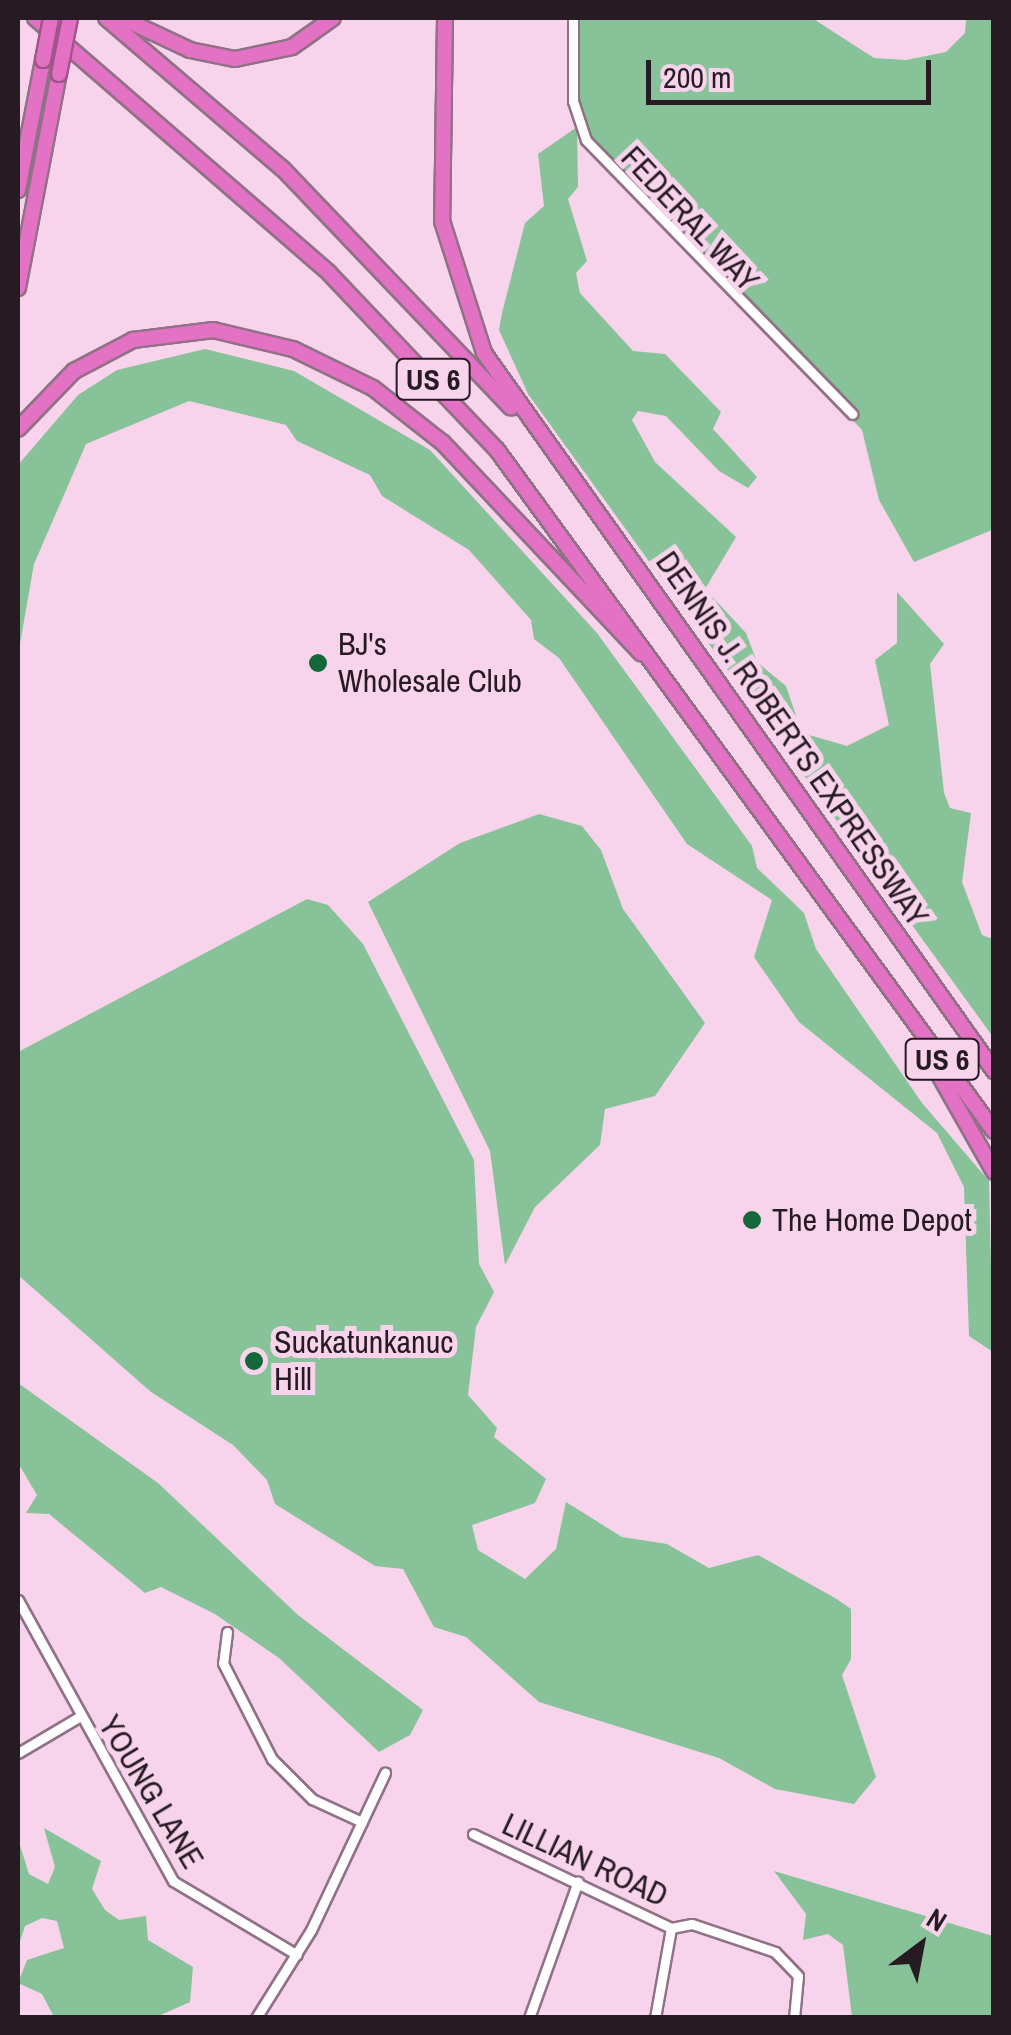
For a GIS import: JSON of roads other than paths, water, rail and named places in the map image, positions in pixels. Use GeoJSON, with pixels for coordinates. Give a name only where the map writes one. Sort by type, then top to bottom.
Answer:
{"type":"FeatureCollection","features":[{"type":"Feature","properties":{"kind":"highway","name":"US 6"},"geometry":{"type":"LineString","coordinates":[[35,18],[391,334],[542,504],[696,716]]}},
{"type":"Feature","properties":{"kind":"highway"},"geometry":{"type":"LineString","coordinates":[[18,190],[51,18]]}},
{"type":"Feature","properties":{"kind":"highway"},"geometry":{"type":"LineString","coordinates":[[18,288],[70,18]]}},
{"type":"Feature","properties":{"kind":"highway"},"geometry":{"type":"LineString","coordinates":[[106,18],[283,169],[544,440]]}},
{"type":"Feature","properties":{"kind":"highway"},"geometry":{"type":"LineString","coordinates":[[122,18],[177,46],[236,59],[292,47],[333,18]]}},
{"type":"Feature","properties":{"kind":"highway","name":"US 6"},"geometry":{"type":"LineString","coordinates":[[445,18],[439,170],[448,256],[484,353],[544,440]]}},
{"type":"Feature","properties":{"kind":"highway"},"geometry":{"type":"LineString","coordinates":[[18,429],[74,371],[147,336],[229,332],[308,355],[382,394],[462,460],[696,716]]}},
{"type":"Feature","properties":{"kind":"highway","name":"DENNIS J. ROBERTS EXPRESSWAY"},"geometry":{"type":"LineString","coordinates":[[544,440],[994,1071]]}},
{"type":"Feature","properties":{"kind":"highway","name":"DENNIS J. ROBERTS EXPRESSWAY"},"geometry":{"type":"LineString","coordinates":[[696,716],[994,1132]]}},
{"type":"Feature","properties":{"kind":"highway"},"geometry":{"type":"LineString","coordinates":[[888,921],[994,1054]]}},
{"type":"Feature","properties":{"kind":"highway"},"geometry":{"type":"LineString","coordinates":[[888,989],[994,1172]]}},
{"type":"Feature","properties":{"kind":"street","name":"FEDERAL WAY"},"geometry":{"type":"LineString","coordinates":[[573,18],[573,102],[586,140],[852,414]]}},
{"type":"Feature","properties":{"kind":"street","name":"YOUNG LANE"},"geometry":{"type":"LineString","coordinates":[[18,1600],[77,1718],[182,1892],[296,1955]]}},
{"type":"Feature","properties":{"kind":"street"},"geometry":{"type":"LineString","coordinates":[[226,1632],[223,1664],[272,1759],[312,1800],[362,1822]]}},
{"type":"Feature","properties":{"kind":"street"},"geometry":{"type":"LineString","coordinates":[[18,1753],[77,1718]]}},
{"type":"Feature","properties":{"kind":"street"},"geometry":{"type":"LineString","coordinates":[[256,2018],[296,1955],[385,1773]]}},
{"type":"Feature","properties":{"kind":"street","name":"LILLIAN ROAD"},"geometry":{"type":"LineString","coordinates":[[473,1834],[671,1928],[692,1924],[791,1961],[794,2018]]}},
{"type":"Feature","properties":{"kind":"street"},"geometry":{"type":"LineString","coordinates":[[529,2018],[578,1881]]}},
{"type":"Feature","properties":{"kind":"street"},"geometry":{"type":"LineString","coordinates":[[655,2018],[671,1928]]}},
{"type":"Feature","properties":{"kind":"place","name":"BJ's Wholesale Club"},"geometry":{"type":"Point","coordinates":[318,663]}},
{"type":"Feature","properties":{"kind":"place","name":"The Home Depot"},"geometry":{"type":"Point","coordinates":[752,1220]}},
{"type":"Feature","properties":{"kind":"place","name":"Suckatunkanuc Hill"},"geometry":{"type":"Point","coordinates":[254,1361]}}]}
